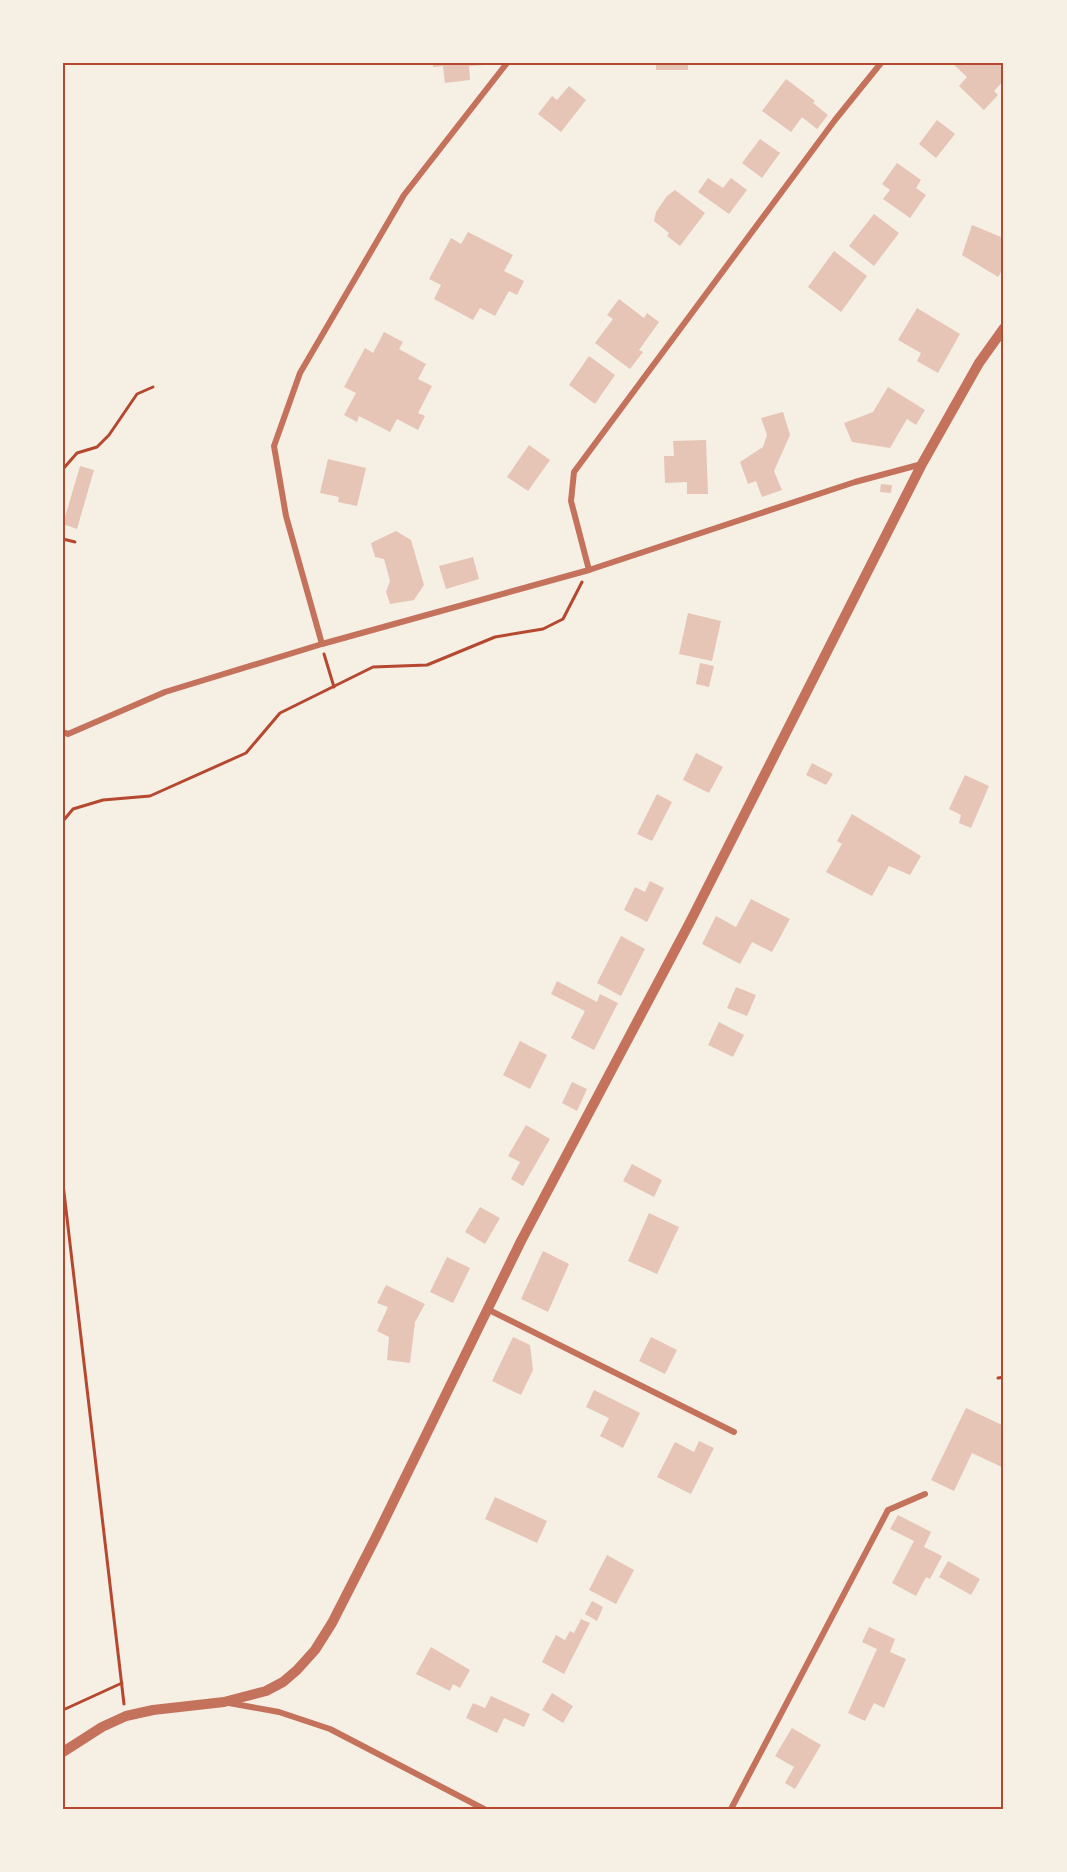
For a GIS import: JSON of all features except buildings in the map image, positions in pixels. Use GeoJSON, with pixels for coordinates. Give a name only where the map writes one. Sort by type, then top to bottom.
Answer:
{"type":"FeatureCollection","features":[{"type":"Feature","properties":{"kind":"street"},"geometry":{"type":"LineString","coordinates":[[322,644],[286,516],[274,446],[300,373],[404,195],[507,63]]}},
{"type":"Feature","properties":{"kind":"street"},"geometry":{"type":"LineString","coordinates":[[589,570],[571,501],[574,472],[835,120],[881,63]]}},
{"type":"Feature","properties":{"kind":"street"},"geometry":{"type":"LineString","coordinates":[[63,1752],[102,1727],[126,1716],[153,1710],[224,1702],[266,1691],[297,1671],[315,1650],[332,1623],[377,1535],[521,1241],[714,877],[922,464],[979,363],[1004,328]]}},
{"type":"Feature","properties":{"kind":"street"},"geometry":{"type":"LineString","coordinates":[[63,732],[68,734],[165,692],[322,644],[589,570],[855,482],[922,464]]}},
{"type":"Feature","properties":{"kind":"street"},"geometry":{"type":"LineString","coordinates":[[487,1309],[734,1432]]}},
{"type":"Feature","properties":{"kind":"street"},"geometry":{"type":"LineString","coordinates":[[731,1809],[888,1510],[925,1494]]}},
{"type":"Feature","properties":{"kind":"street"},"geometry":{"type":"LineString","coordinates":[[224,1702],[279,1712],[330,1729],[484,1809]]}},
{"type":"Feature","properties":{"kind":"path"},"geometry":{"type":"LineString","coordinates":[[63,469],[77,453],[98,447],[137,394],[153,387]]}},
{"type":"Feature","properties":{"kind":"path"},"geometry":{"type":"LineString","coordinates":[[63,539],[75,542]]}},
{"type":"Feature","properties":{"kind":"path"},"geometry":{"type":"LineString","coordinates":[[63,821],[73,809],[102,800],[150,796],[246,753],[280,713],[373,667],[427,665],[495,637],[543,629],[563,619],[589,570]]}},
{"type":"Feature","properties":{"kind":"path"},"geometry":{"type":"LineString","coordinates":[[322,644],[334,687]]}},
{"type":"Feature","properties":{"kind":"path"},"geometry":{"type":"LineString","coordinates":[[63,1184],[126,1716]]}},
{"type":"Feature","properties":{"kind":"path"},"geometry":{"type":"LineString","coordinates":[[998,1378],[1004,1377]]}},
{"type":"Feature","properties":{"kind":"path"},"geometry":{"type":"LineString","coordinates":[[63,1710],[122,1683]]}}]}
